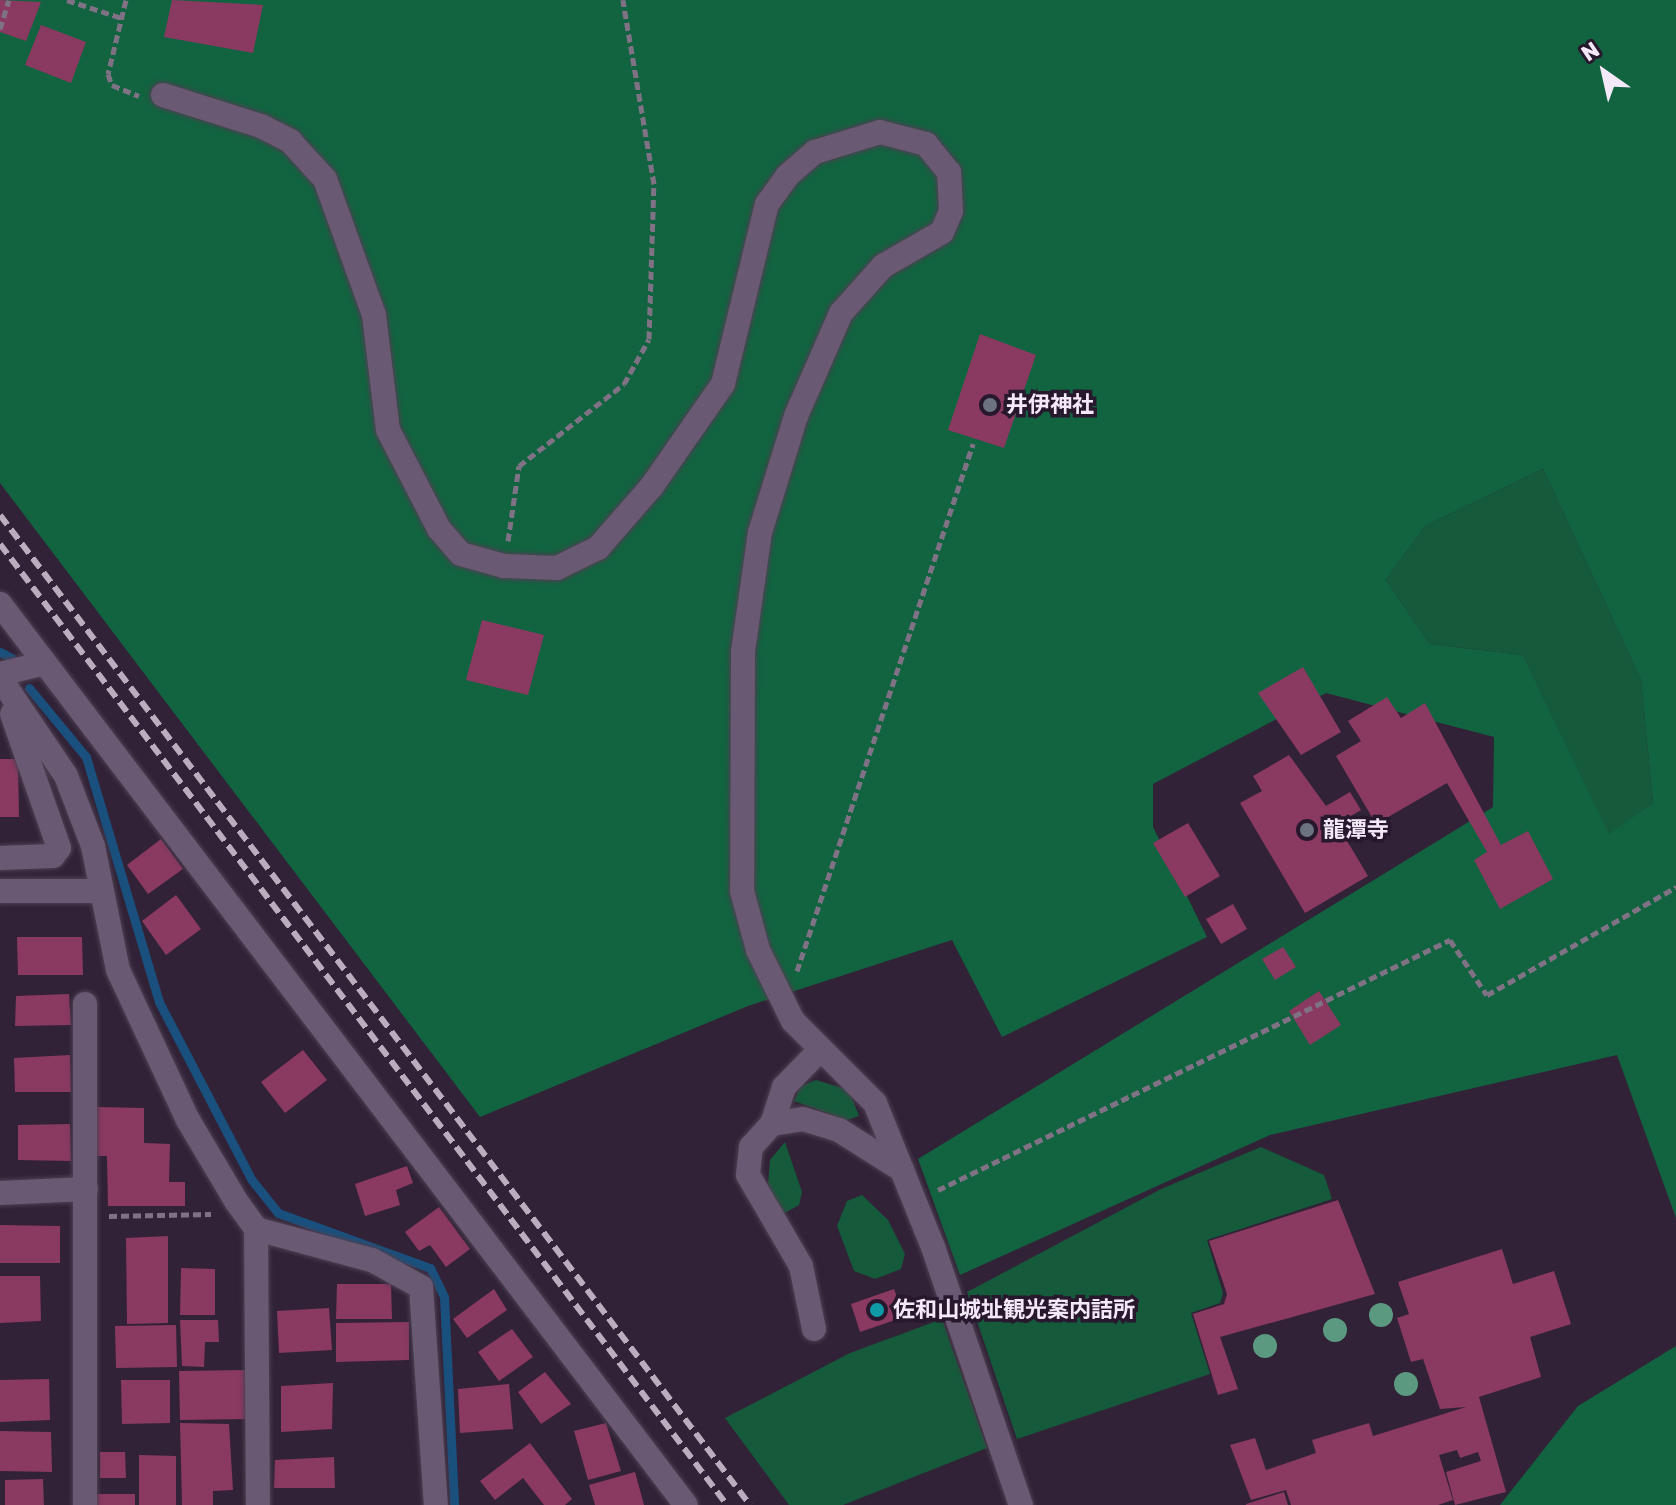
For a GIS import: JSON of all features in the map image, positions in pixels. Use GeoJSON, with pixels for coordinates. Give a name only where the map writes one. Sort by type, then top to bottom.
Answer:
{"type":"FeatureCollection","features":[{"type":"Feature","properties":{"kind":"street"},"geometry":{"type":"LineString","coordinates":[[163,95],[261,126],[290,141],[325,179],[374,315],[388,430],[439,529],[461,554],[504,566],[557,568],[598,548],[652,486],[723,384],[767,204],[787,176],[850,137],[880,132],[926,144],[949,172],[951,211],[942,232],[883,266],[841,313],[796,416],[760,532],[743,652],[742,891],[758,950],[786,1004],[817,1053],[853,1076],[875,1103],[902,1170],[1021,1505]]}},
{"type":"Feature","properties":{"kind":"street"},"geometry":{"type":"LineString","coordinates":[[0,604],[686,1505]]}},
{"type":"Feature","properties":{"kind":"street"},"geometry":{"type":"LineString","coordinates":[[0,678],[45,663]]}},
{"type":"Feature","properties":{"kind":"street"},"geometry":{"type":"LineString","coordinates":[[0,678],[59,848],[53,856],[0,858]]}},
{"type":"Feature","properties":{"kind":"street"},"geometry":{"type":"LineString","coordinates":[[0,678],[66,776],[93,846],[98,891],[118,970],[157,1058],[256,1229],[258,1505]]}},
{"type":"Feature","properties":{"kind":"street"},"geometry":{"type":"LineString","coordinates":[[0,891],[98,891]]}},
{"type":"Feature","properties":{"kind":"street"},"geometry":{"type":"LineString","coordinates":[[85,1004],[85,1505]]}},
{"type":"Feature","properties":{"kind":"street"},"geometry":{"type":"LineString","coordinates":[[814,1329],[801,1266],[748,1175],[751,1147],[772,1124],[784,1087],[817,1053]]}},
{"type":"Feature","properties":{"kind":"street"},"geometry":{"type":"LineString","coordinates":[[772,1124],[803,1119],[839,1130],[902,1170]]}},
{"type":"Feature","properties":{"kind":"street"},"geometry":{"type":"LineString","coordinates":[[0,1193],[86,1189]]}},
{"type":"Feature","properties":{"kind":"street"},"geometry":{"type":"LineString","coordinates":[[256,1229],[372,1260],[421,1287],[436,1505]]}},
{"type":"Feature","properties":{"kind":"path"},"geometry":{"type":"LineString","coordinates":[[0,29],[9,0]]}},
{"type":"Feature","properties":{"kind":"path"},"geometry":{"type":"LineString","coordinates":[[67,0],[122,18]]}},
{"type":"Feature","properties":{"kind":"path"},"geometry":{"type":"LineString","coordinates":[[126,0],[108,74],[112,85],[145,98],[163,95]]}},
{"type":"Feature","properties":{"kind":"path"},"geometry":{"type":"LineString","coordinates":[[504,566],[519,466],[624,384],[649,339],[654,184],[623,0]]}},
{"type":"Feature","properties":{"kind":"path"},"geometry":{"type":"LineString","coordinates":[[786,1004],[973,444]]}},
{"type":"Feature","properties":{"kind":"path"},"geometry":{"type":"LineString","coordinates":[[927,1196],[1450,940],[1487,995],[1676,887]]}},
{"type":"Feature","properties":{"kind":"path"},"geometry":{"type":"LineString","coordinates":[[86,1217],[217,1214]]}},
{"type":"Feature","properties":{"kind":"green space"},"geometry":{"type":"Polygon","coordinates":[[[0,0],[1676,0],[1676,1218],[1617,1055],[1270,1135],[960,1275],[918,1159],[1493,807],[1494,737],[1326,693],[1153,784],[1153,827],[1207,937],[1002,1037],[952,940],[748,1006],[480,1117],[0,483],[0,0]],[[1543,469],[1425,526],[1386,580],[1430,644],[1523,655],[1609,834],[1653,803],[1641,680],[1543,469]]]}},
{"type":"Feature","properties":{"kind":"green space"},"geometry":{"type":"Polygon","coordinates":[[[1543,469],[1641,680],[1653,803],[1609,835],[1523,655],[1430,644],[1386,580],[1425,526],[1543,469]]]}},
{"type":"Feature","properties":{"kind":"green space"},"geometry":{"type":"Polygon","coordinates":[[[816,1080],[849,1090],[859,1116],[847,1120],[794,1101],[801,1086],[816,1080]]]}},
{"type":"Feature","properties":{"kind":"green space"},"geometry":{"type":"Polygon","coordinates":[[[785,1142],[802,1192],[799,1205],[783,1214],[768,1184],[770,1160],[785,1142]]]}},
{"type":"Feature","properties":{"kind":"green space"},"geometry":{"type":"Polygon","coordinates":[[[1261,1147],[1324,1175],[1332,1199],[1207,1240],[1223,1293],[1220,1303],[1191,1313],[1210,1374],[1017,1439],[967,1292],[1161,1189],[1261,1147]]]}},
{"type":"Feature","properties":{"kind":"green space"},"geometry":{"type":"Polygon","coordinates":[[[862,1195],[888,1220],[905,1254],[901,1269],[875,1279],[854,1271],[837,1226],[847,1201],[862,1195]]]}},
{"type":"Feature","properties":{"kind":"green space"},"geometry":{"type":"Polygon","coordinates":[[[942,1319],[987,1448],[843,1505],[789,1505],[725,1418],[850,1353],[942,1319]]]}},
{"type":"Feature","properties":{"kind":"green space"},"geometry":{"type":"Polygon","coordinates":[[[1676,1346],[1676,1505],[1500,1505],[1578,1406],[1676,1346]]]}},
{"type":"Feature","properties":{"kind":"building"},"geometry":{"type":"Polygon","coordinates":[[[0,0],[41,2],[26,41],[0,32],[0,0]]]}},
{"type":"Feature","properties":{"kind":"building"},"geometry":{"type":"Polygon","coordinates":[[[172,0],[263,5],[253,53],[164,37],[172,0]]]}},
{"type":"Feature","properties":{"kind":"building"},"geometry":{"type":"Polygon","coordinates":[[[41,25],[86,42],[71,83],[25,65],[41,25]]]}},
{"type":"Feature","properties":{"kind":"building"},"geometry":{"type":"Polygon","coordinates":[[[980,334],[1036,355],[1004,448],[948,430],[980,334]]]}},
{"type":"Feature","properties":{"kind":"building"},"geometry":{"type":"Polygon","coordinates":[[[482,620],[544,635],[528,695],[466,680],[482,620]]]}},
{"type":"Feature","properties":{"kind":"building"},"geometry":{"type":"Polygon","coordinates":[[[1303,667],[1341,732],[1301,755],[1258,693],[1303,667]]]}},
{"type":"Feature","properties":{"kind":"building"},"geometry":{"type":"Polygon","coordinates":[[[1387,697],[1401,718],[1425,703],[1501,845],[1528,831],[1553,879],[1500,909],[1474,860],[1487,852],[1447,783],[1376,824],[1336,756],[1361,741],[1348,721],[1387,697]]]}},
{"type":"Feature","properties":{"kind":"building"},"geometry":{"type":"Polygon","coordinates":[[[1289,755],[1326,806],[1350,792],[1361,810],[1337,824],[1368,876],[1305,913],[1240,803],[1262,791],[1253,776],[1289,755]]]}},
{"type":"Feature","properties":{"kind":"building"},"geometry":{"type":"Polygon","coordinates":[[[0,759],[18,759],[19,817],[0,817],[0,759]]]}},
{"type":"Feature","properties":{"kind":"building"},"geometry":{"type":"Polygon","coordinates":[[[1188,823],[1220,876],[1185,897],[1153,843],[1188,823]]]}},
{"type":"Feature","properties":{"kind":"building"},"geometry":{"type":"Polygon","coordinates":[[[161,839],[183,869],[148,894],[127,865],[161,839]]]}},
{"type":"Feature","properties":{"kind":"building"},"geometry":{"type":"Polygon","coordinates":[[[176,895],[201,929],[166,955],[142,921],[176,895]]]}},
{"type":"Feature","properties":{"kind":"building"},"geometry":{"type":"Polygon","coordinates":[[[1233,904],[1247,929],[1221,944],[1206,919],[1233,904]]]}},
{"type":"Feature","properties":{"kind":"building"},"geometry":{"type":"Polygon","coordinates":[[[17,937],[82,937],[83,975],[18,975],[17,937]]]}},
{"type":"Feature","properties":{"kind":"building"},"geometry":{"type":"Polygon","coordinates":[[[1283,947],[1296,967],[1275,980],[1262,959],[1283,947]]]}},
{"type":"Feature","properties":{"kind":"building"},"geometry":{"type":"Polygon","coordinates":[[[1319,991],[1341,1025],[1310,1045],[1289,1011],[1319,991]]]}},
{"type":"Feature","properties":{"kind":"building"},"geometry":{"type":"Polygon","coordinates":[[[69,994],[71,1025],[15,1026],[16,996],[69,994]]]}},
{"type":"Feature","properties":{"kind":"building"},"geometry":{"type":"Polygon","coordinates":[[[303,1050],[327,1080],[285,1113],[261,1082],[303,1050]]]}},
{"type":"Feature","properties":{"kind":"building"},"geometry":{"type":"Polygon","coordinates":[[[70,1055],[71,1092],[15,1092],[14,1058],[70,1055]]]}},
{"type":"Feature","properties":{"kind":"building"},"geometry":{"type":"Polygon","coordinates":[[[95,1107],[144,1108],[144,1143],[170,1144],[169,1182],[185,1182],[185,1206],[108,1206],[107,1156],[95,1156],[95,1107]]]}},
{"type":"Feature","properties":{"kind":"building"},"geometry":{"type":"Polygon","coordinates":[[[70,1124],[71,1161],[18,1160],[18,1125],[70,1124]]]}},
{"type":"Feature","properties":{"kind":"building"},"geometry":{"type":"Polygon","coordinates":[[[407,1166],[413,1183],[396,1190],[400,1205],[365,1216],[355,1184],[407,1166]]]}},
{"type":"Feature","properties":{"kind":"building"},"geometry":{"type":"Polygon","coordinates":[[[1338,1200],[1375,1294],[1220,1337],[1238,1389],[1218,1395],[1193,1314],[1224,1304],[1227,1294],[1209,1241],[1338,1200]]]}},
{"type":"Feature","properties":{"kind":"building"},"geometry":{"type":"Polygon","coordinates":[[[439,1207],[470,1249],[446,1267],[430,1245],[419,1251],[405,1232],[439,1207]]]}},
{"type":"Feature","properties":{"kind":"building"},"geometry":{"type":"Polygon","coordinates":[[[0,1225],[60,1226],[60,1263],[0,1263],[0,1225]]]}},
{"type":"Feature","properties":{"kind":"building"},"geometry":{"type":"Polygon","coordinates":[[[168,1236],[168,1323],[127,1324],[126,1238],[168,1236]]]}},
{"type":"Feature","properties":{"kind":"building"},"geometry":{"type":"Polygon","coordinates":[[[1502,1249],[1513,1284],[1554,1271],[1571,1324],[1530,1337],[1541,1377],[1479,1397],[1506,1492],[1455,1505],[1446,1472],[1481,1461],[1478,1452],[1460,1458],[1457,1450],[1439,1455],[1453,1500],[1438,1505],[1291,1505],[1286,1490],[1251,1500],[1230,1445],[1255,1438],[1266,1470],[1316,1453],[1312,1440],[1369,1423],[1373,1436],[1466,1407],[1440,1409],[1423,1359],[1411,1362],[1397,1318],[1409,1314],[1398,1282],[1502,1249]]]}},
{"type":"Feature","properties":{"kind":"building"},"geometry":{"type":"Polygon","coordinates":[[[181,1268],[215,1269],[215,1315],[180,1315],[181,1268]]]}},
{"type":"Feature","properties":{"kind":"building"},"geometry":{"type":"Polygon","coordinates":[[[0,1276],[40,1276],[41,1321],[0,1323],[0,1276]]]}},
{"type":"Feature","properties":{"kind":"building"},"geometry":{"type":"Polygon","coordinates":[[[337,1284],[391,1284],[392,1319],[336,1319],[337,1284]]]}},
{"type":"Feature","properties":{"kind":"building"},"geometry":{"type":"Polygon","coordinates":[[[494,1289],[507,1310],[467,1338],[453,1319],[494,1289]]]}},
{"type":"Feature","properties":{"kind":"building","name":"佐和山城址観光案内詰所"},"geometry":{"type":"Polygon","coordinates":[[[894,1289],[904,1317],[860,1332],[851,1304],[894,1289]]]}},
{"type":"Feature","properties":{"kind":"building"},"geometry":{"type":"Polygon","coordinates":[[[329,1308],[332,1350],[279,1353],[277,1311],[329,1308]]]}},
{"type":"Feature","properties":{"kind":"building"},"geometry":{"type":"Polygon","coordinates":[[[180,1320],[218,1320],[219,1342],[205,1342],[204,1367],[182,1366],[180,1320]]]}},
{"type":"Feature","properties":{"kind":"building"},"geometry":{"type":"Polygon","coordinates":[[[409,1322],[409,1360],[336,1362],[336,1323],[409,1322]]]}},
{"type":"Feature","properties":{"kind":"building"},"geometry":{"type":"Polygon","coordinates":[[[176,1325],[177,1367],[116,1368],[115,1326],[176,1325]]]}},
{"type":"Feature","properties":{"kind":"building"},"geometry":{"type":"Polygon","coordinates":[[[512,1329],[533,1357],[499,1381],[478,1352],[512,1329]]]}},
{"type":"Feature","properties":{"kind":"building"},"geometry":{"type":"Polygon","coordinates":[[[245,1370],[246,1419],[180,1420],[179,1371],[245,1370]]]}},
{"type":"Feature","properties":{"kind":"building"},"geometry":{"type":"Polygon","coordinates":[[[545,1372],[571,1404],[541,1424],[518,1392],[545,1372]]]}},
{"type":"Feature","properties":{"kind":"building"},"geometry":{"type":"Polygon","coordinates":[[[49,1379],[50,1420],[0,1422],[0,1380],[49,1379]]]}},
{"type":"Feature","properties":{"kind":"building"},"geometry":{"type":"Polygon","coordinates":[[[121,1380],[170,1380],[170,1423],[122,1424],[121,1380]]]}},
{"type":"Feature","properties":{"kind":"building"},"geometry":{"type":"Polygon","coordinates":[[[333,1383],[332,1429],[281,1432],[281,1386],[333,1383]]]}},
{"type":"Feature","properties":{"kind":"building"},"geometry":{"type":"Polygon","coordinates":[[[509,1384],[513,1429],[460,1433],[458,1389],[509,1384]]]}},
{"type":"Feature","properties":{"kind":"building"},"geometry":{"type":"Polygon","coordinates":[[[180,1423],[229,1424],[233,1490],[213,1491],[213,1505],[182,1505],[180,1423]]]}},
{"type":"Feature","properties":{"kind":"building"},"geometry":{"type":"Polygon","coordinates":[[[606,1423],[621,1471],[588,1480],[574,1431],[606,1423]]]}},
{"type":"Feature","properties":{"kind":"building"},"geometry":{"type":"Polygon","coordinates":[[[0,1431],[51,1432],[52,1472],[0,1471],[0,1431]]]}},
{"type":"Feature","properties":{"kind":"building"},"geometry":{"type":"Polygon","coordinates":[[[530,1443],[572,1499],[565,1505],[544,1505],[523,1478],[495,1500],[480,1481],[530,1443]]]}},
{"type":"Feature","properties":{"kind":"building"},"geometry":{"type":"Polygon","coordinates":[[[100,1452],[125,1452],[126,1478],[100,1478],[100,1452]]]}},
{"type":"Feature","properties":{"kind":"building"},"geometry":{"type":"Polygon","coordinates":[[[139,1455],[176,1456],[176,1505],[139,1505],[139,1455]]]}},
{"type":"Feature","properties":{"kind":"building"},"geometry":{"type":"Polygon","coordinates":[[[334,1457],[335,1488],[274,1488],[275,1460],[334,1457]]]}},
{"type":"Feature","properties":{"kind":"building"},"geometry":{"type":"Polygon","coordinates":[[[635,1472],[644,1505],[595,1505],[589,1485],[635,1472]]]}},
{"type":"Feature","properties":{"kind":"building"},"geometry":{"type":"Polygon","coordinates":[[[43,1479],[44,1505],[5,1505],[5,1480],[43,1479]]]}},
{"type":"Feature","properties":{"kind":"building"},"geometry":{"type":"Polygon","coordinates":[[[1284,1492],[1288,1505],[1246,1505],[1246,1504],[1284,1492]]]}},
{"type":"Feature","properties":{"kind":"building"},"geometry":{"type":"Polygon","coordinates":[[[96,1494],[135,1494],[135,1505],[96,1505],[96,1494]]]}},
{"type":"Feature","properties":{"kind":"waterway"},"geometry":{"type":"LineString","coordinates":[[0,652],[12,658]]}},
{"type":"Feature","properties":{"kind":"waterway"},"geometry":{"type":"LineString","coordinates":[[29,688],[86,757],[159,1002],[251,1179],[278,1213],[430,1268],[444,1297],[454,1505]]}},
{"type":"Feature","properties":{"kind":"railway"},"geometry":{"type":"LineString","coordinates":[[0,515],[750,1505]]}},
{"type":"Feature","properties":{"kind":"railway"},"geometry":{"type":"LineString","coordinates":[[0,544],[727,1505]]}},
{"type":"Feature","properties":{"kind":"place","name":"井伊神社"},"geometry":{"type":"Point","coordinates":[990,405]}},
{"type":"Feature","properties":{"kind":"place","name":"龍潭寺"},"geometry":{"type":"Point","coordinates":[1307,830]}},
{"type":"Feature","properties":{"kind":"place","name":"佐和山城址観光案内詰所"},"geometry":{"type":"Point","coordinates":[877,1310]}}]}
